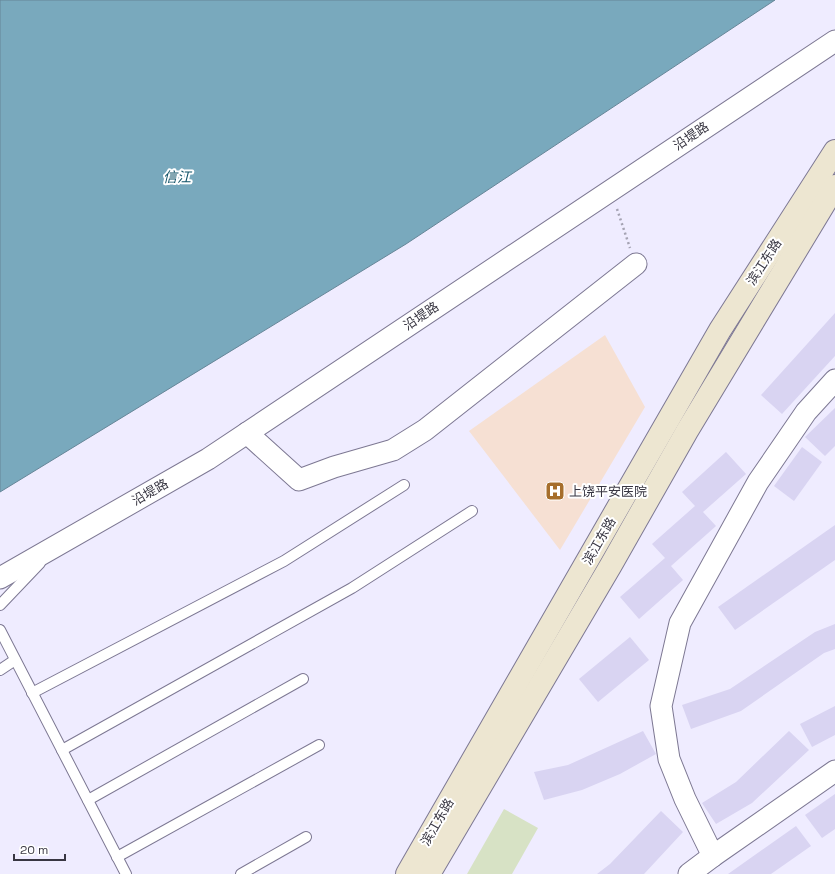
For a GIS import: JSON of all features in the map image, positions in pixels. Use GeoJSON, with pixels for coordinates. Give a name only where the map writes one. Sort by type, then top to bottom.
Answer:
{"type":"FeatureCollection","features":[{"type":"Feature","properties":{"kind":"main road","name":"滨江东路"},"geometry":{"type":"LineString","coordinates":[[429,874],[611,564],[687,431],[822,203],[835,151]]}},
{"type":"Feature","properties":{"kind":"main road","name":"滨江东路"},"geometry":{"type":"LineString","coordinates":[[407,874],[720,330],[835,186]]}},
{"type":"Feature","properties":{"kind":"street","name":"沿堤路"},"geometry":{"type":"LineString","coordinates":[[0,578],[208,459],[835,41]]}},
{"type":"Feature","properties":{"kind":"street"},"geometry":{"type":"LineString","coordinates":[[247,433],[300,480],[334,467],[393,450],[425,430],[636,264]]}},
{"type":"Feature","properties":{"kind":"street"},"geometry":{"type":"LineString","coordinates":[[713,856],[685,799],[669,759],[661,706],[680,623],[758,482],[806,412],[835,380]]}},
{"type":"Feature","properties":{"kind":"street"},"geometry":{"type":"LineString","coordinates":[[689,874],[835,771]]}},
{"type":"Feature","properties":{"kind":"lane"},"geometry":{"type":"LineString","coordinates":[[32,693],[284,561],[404,485]]}},
{"type":"Feature","properties":{"kind":"lane"},"geometry":{"type":"LineString","coordinates":[[62,750],[352,588],[472,511]]}},
{"type":"Feature","properties":{"kind":"lane"},"geometry":{"type":"LineString","coordinates":[[0,605],[57,546]]}},
{"type":"Feature","properties":{"kind":"lane"},"geometry":{"type":"LineString","coordinates":[[0,630],[126,874]]}},
{"type":"Feature","properties":{"kind":"lane"},"geometry":{"type":"LineString","coordinates":[[0,670],[15,660]]}},
{"type":"Feature","properties":{"kind":"lane"},"geometry":{"type":"LineString","coordinates":[[88,800],[303,679]]}},
{"type":"Feature","properties":{"kind":"lane"},"geometry":{"type":"LineString","coordinates":[[117,857],[319,745]]}},
{"type":"Feature","properties":{"kind":"lane"},"geometry":{"type":"LineString","coordinates":[[241,874],[306,837]]}},
{"type":"Feature","properties":{"kind":"path"},"geometry":{"type":"LineString","coordinates":[[610,190],[636,264]]}},
{"type":"Feature","properties":{"kind":"shaded area","name":"上饶平安医院"},"geometry":{"type":"Polygon","coordinates":[[[605,335],[645,407],[560,550],[469,431],[605,335]]]}},
{"type":"Feature","properties":{"kind":"green space"},"geometry":{"type":"Polygon","coordinates":[[[504,809],[538,828],[512,874],[467,874],[504,809]]]}},
{"type":"Feature","properties":{"kind":"water","name":"信江"},"geometry":{"type":"Polygon","coordinates":[[[0,0],[775,0],[406,244],[0,492],[0,0]]]}},
{"type":"Feature","properties":{"kind":"building"},"geometry":{"type":"Polygon","coordinates":[[[835,313],[835,356],[782,414],[761,395],[835,313]]]}},
{"type":"Feature","properties":{"kind":"building"},"geometry":{"type":"Polygon","coordinates":[[[835,408],[835,446],[825,456],[805,437],[835,408]]]}},
{"type":"Feature","properties":{"kind":"building"},"geometry":{"type":"Polygon","coordinates":[[[802,447],[822,462],[794,501],[774,486],[802,447]]]}},
{"type":"Feature","properties":{"kind":"building"},"geometry":{"type":"Polygon","coordinates":[[[726,452],[746,474],[703,512],[716,526],[671,566],[683,580],[639,619],[620,597],[665,558],[652,544],[695,506],[682,492],[726,452]]]}},
{"type":"Feature","properties":{"kind":"building"},"geometry":{"type":"Polygon","coordinates":[[[835,525],[835,560],[735,630],[718,607],[835,525]]]}},
{"type":"Feature","properties":{"kind":"building"},"geometry":{"type":"Polygon","coordinates":[[[835,624],[835,649],[824,653],[741,711],[691,729],[682,705],[730,689],[815,632],[835,624]]]}},
{"type":"Feature","properties":{"kind":"building"},"geometry":{"type":"Polygon","coordinates":[[[630,637],[649,660],[598,702],[579,679],[630,637]]]}},
{"type":"Feature","properties":{"kind":"building"},"geometry":{"type":"Polygon","coordinates":[[[835,706],[835,735],[812,747],[800,724],[835,706]]]}},
{"type":"Feature","properties":{"kind":"building"},"geometry":{"type":"Polygon","coordinates":[[[643,731],[656,754],[620,774],[582,790],[544,800],[534,772],[568,765],[643,731]]]}},
{"type":"Feature","properties":{"kind":"building"},"geometry":{"type":"Polygon","coordinates":[[[789,731],[809,750],[752,803],[716,824],[702,803],[736,782],[789,731]]]}},
{"type":"Feature","properties":{"kind":"building"},"geometry":{"type":"Polygon","coordinates":[[[835,794],[835,829],[822,838],[805,815],[835,794]]]}},
{"type":"Feature","properties":{"kind":"building"},"geometry":{"type":"Polygon","coordinates":[[[661,811],[683,832],[644,874],[597,874],[610,864],[661,811]]]}},
{"type":"Feature","properties":{"kind":"building"},"geometry":{"type":"Polygon","coordinates":[[[796,826],[811,846],[771,874],[728,874],[796,826]]]}},
{"type":"Feature","properties":{"kind":"place","name":"上饶平安医院"},"geometry":{"type":"Point","coordinates":[555,491]}}]}
